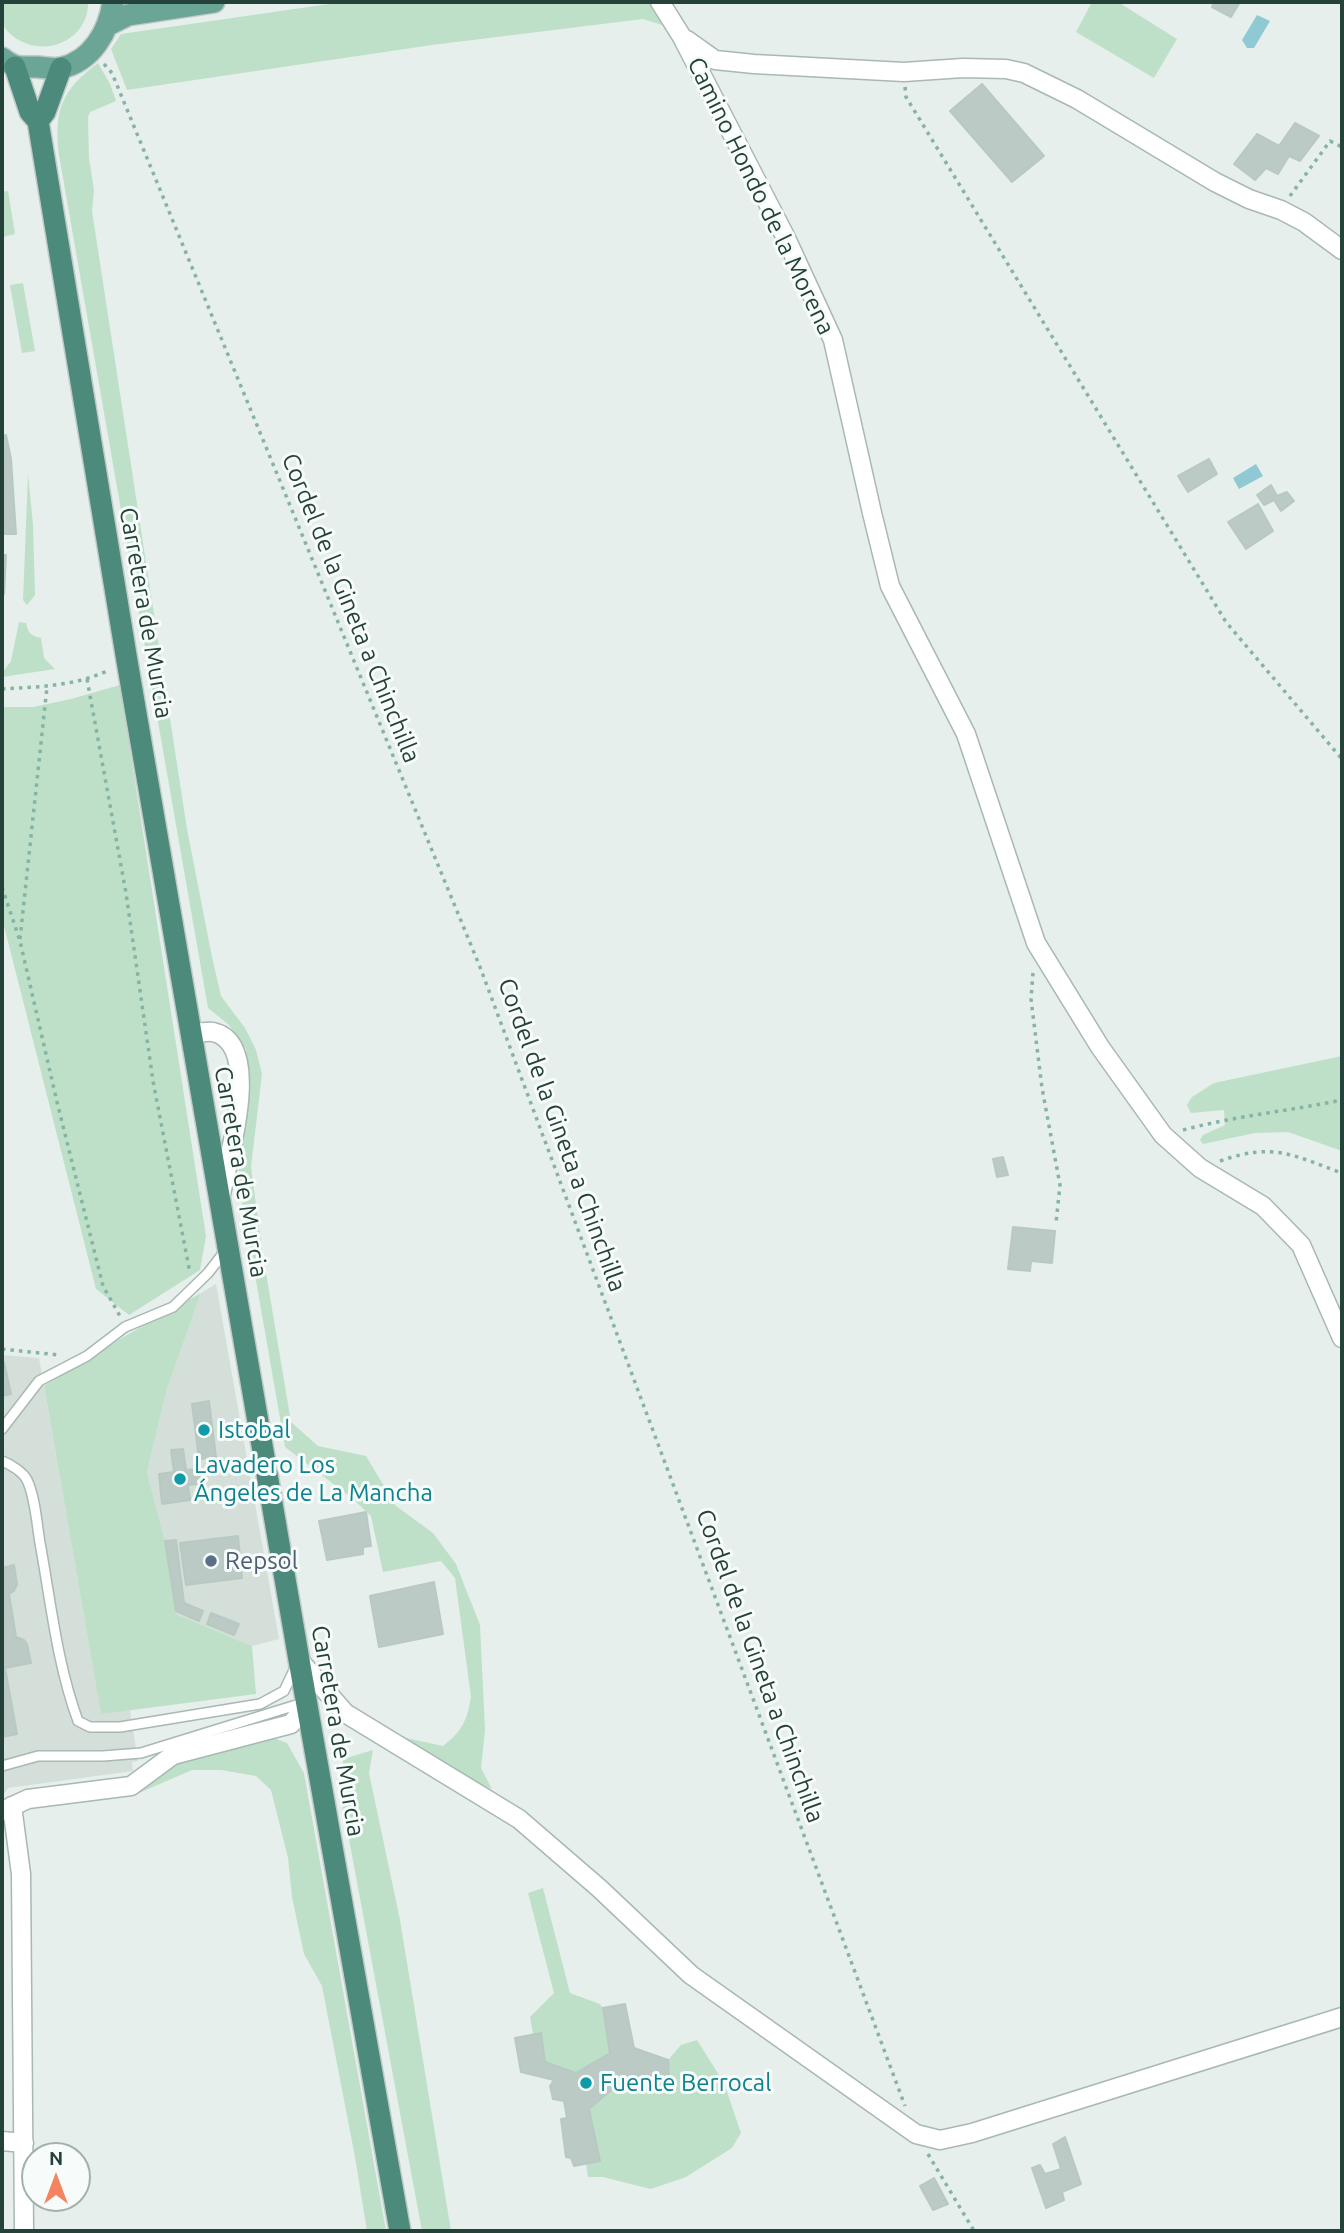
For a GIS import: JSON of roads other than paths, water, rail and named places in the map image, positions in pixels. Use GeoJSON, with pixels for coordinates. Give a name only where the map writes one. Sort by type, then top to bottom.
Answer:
{"type":"FeatureCollection","features":[{"type":"Feature","properties":{"kind":"highway","name":"Carretera de Murcia"},"geometry":{"type":"LineString","coordinates":[[8,63],[30,112],[37,121],[191,1034],[400,2231]]}},
{"type":"Feature","properties":{"kind":"highway"},"geometry":{"type":"LineString","coordinates":[[37,121],[45,112],[61,68]]}},
{"type":"Feature","properties":{"kind":"main road"},"geometry":{"type":"LineString","coordinates":[[8,63],[61,68],[81,59],[97,44],[108,25],[113,2]]}},
{"type":"Feature","properties":{"kind":"main road"},"geometry":{"type":"LineString","coordinates":[[108,25],[128,15],[214,2]]}},
{"type":"Feature","properties":{"kind":"street","name":"Camino Hondo de la Morena"},"geometry":{"type":"LineString","coordinates":[[660,2],[682,37],[785,236],[833,340],[890,586],[966,734],[1036,943],[1100,1047],[1163,1136],[1200,1168],[1263,1206],[1301,1245],[1342,1338]]}},
{"type":"Feature","properties":{"kind":"street"},"geometry":{"type":"LineString","coordinates":[[682,37],[715,60],[799,68],[904,72],[963,68],[1006,69],[1024,73],[1077,99],[1215,182],[1304,222],[1342,250]]}},
{"type":"Feature","properties":{"kind":"street"},"geometry":{"type":"LineString","coordinates":[[191,1034],[212,1032],[229,1040],[237,1055],[241,1085],[220,1201]]}},
{"type":"Feature","properties":{"kind":"street"},"geometry":{"type":"LineString","coordinates":[[299,1660],[345,1713],[519,1819],[599,1888],[691,1975],[916,2134],[940,2140],[972,2133],[1342,2017]]}},
{"type":"Feature","properties":{"kind":"street"},"geometry":{"type":"LineString","coordinates":[[24,2142],[21,1874],[7,1809],[28,1799],[131,1786],[173,1755],[291,1724],[307,1703]]}},
{"type":"Feature","properties":{"kind":"street"},"geometry":{"type":"LineString","coordinates":[[2,2141],[21,2143]]}},
{"type":"Feature","properties":{"kind":"street"},"geometry":{"type":"LineString","coordinates":[[24,2212],[24,2231]]}},
{"type":"Feature","properties":{"kind":"lane"},"geometry":{"type":"LineString","coordinates":[[2,1429],[39,1381],[87,1356],[125,1327],[173,1307],[208,1273],[228,1247]]}},
{"type":"Feature","properties":{"kind":"lane"},"geometry":{"type":"LineString","coordinates":[[2,1461],[9,1463],[26,1479],[33,1504],[57,1647],[68,1694],[78,1721],[90,1727],[120,1727],[260,1703],[284,1690],[299,1660]]}},
{"type":"Feature","properties":{"kind":"lane"},"geometry":{"type":"LineString","coordinates":[[2,1766],[38,1756],[141,1753],[307,1703]]}},
{"type":"Feature","properties":{"kind":"water"},"geometry":{"type":"Polygon","coordinates":[[[1257,15],[1270,21],[1254,48],[1247,48],[1242,40],[1257,15]]]}},
{"type":"Feature","properties":{"kind":"water"},"geometry":{"type":"Polygon","coordinates":[[[1256,464],[1263,476],[1239,489],[1233,478],[1256,464]]]}},
{"type":"Feature","properties":{"kind":"place","name":"Istobal"},"geometry":{"type":"Point","coordinates":[204,1430]}},
{"type":"Feature","properties":{"kind":"place","name":"Lavadero Los Ángeles de La Mancha"},"geometry":{"type":"Point","coordinates":[180,1479]}},
{"type":"Feature","properties":{"kind":"place","name":"Repsol"},"geometry":{"type":"Point","coordinates":[211,1561]}},
{"type":"Feature","properties":{"kind":"place","name":"Fuente Berrocal"},"geometry":{"type":"Point","coordinates":[586,2083]}}]}
